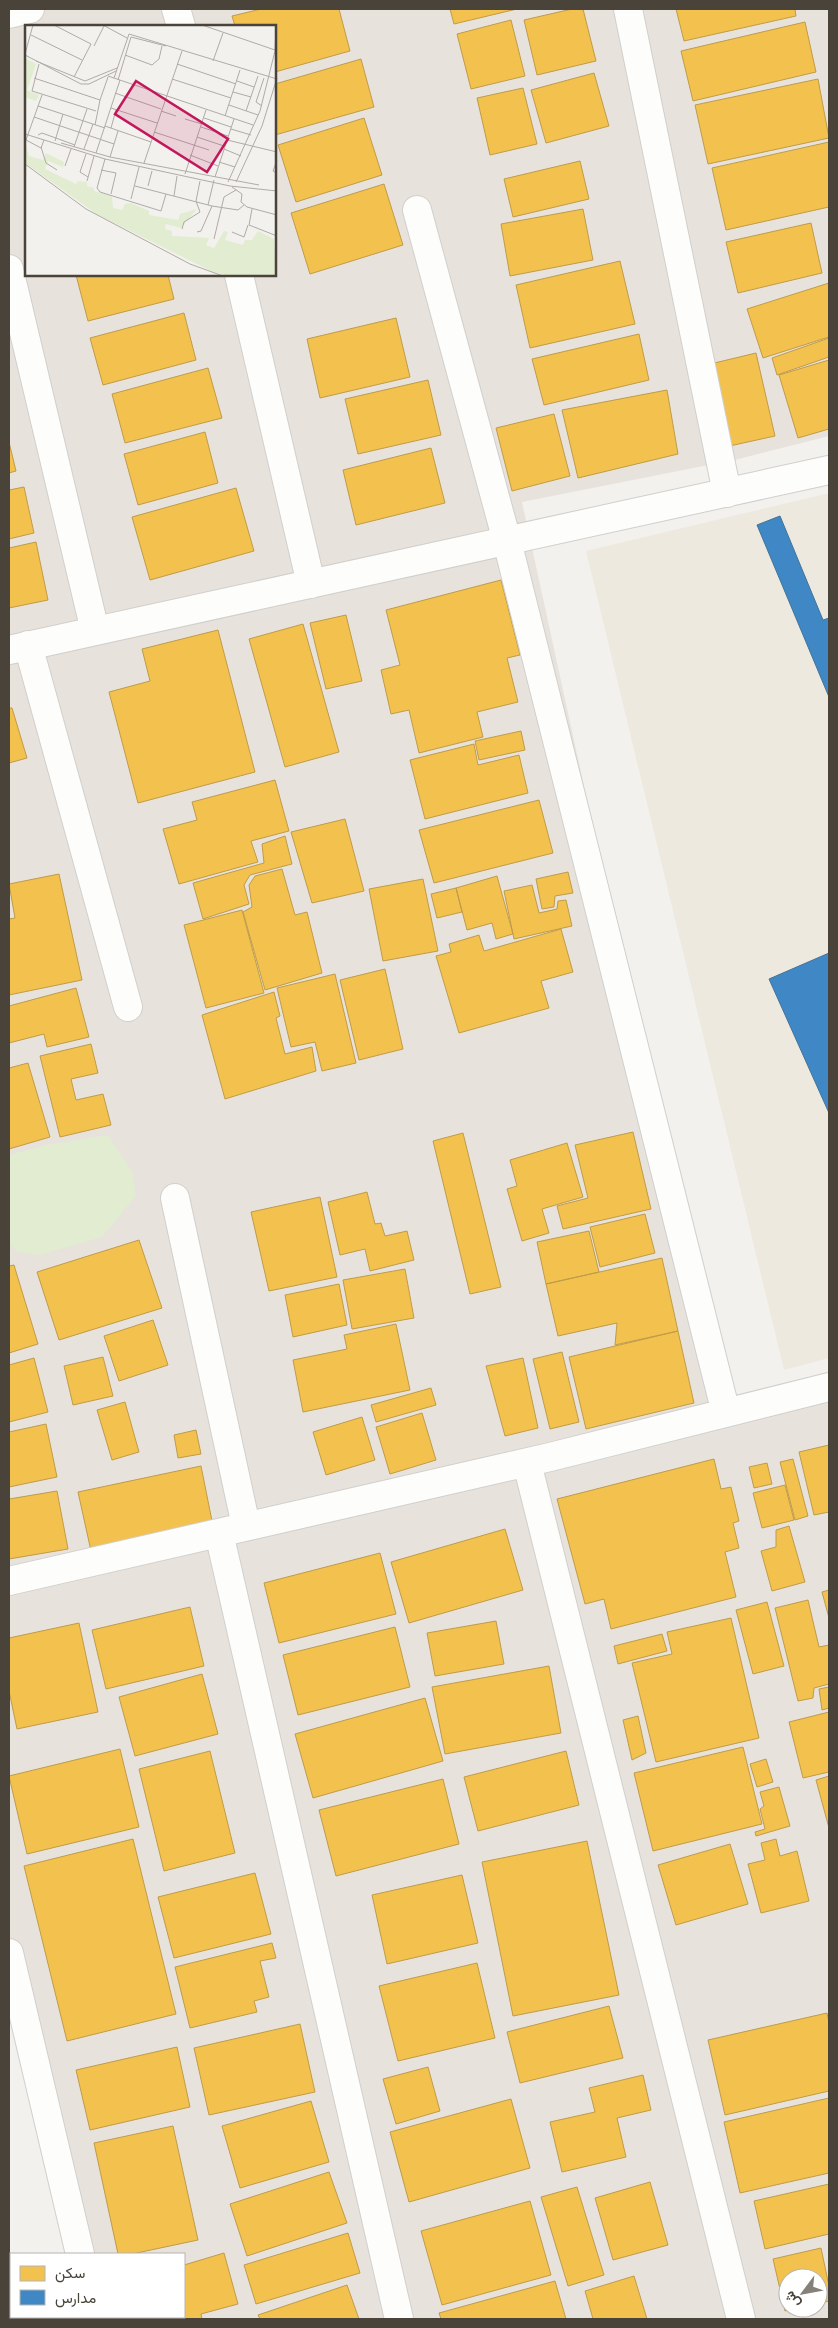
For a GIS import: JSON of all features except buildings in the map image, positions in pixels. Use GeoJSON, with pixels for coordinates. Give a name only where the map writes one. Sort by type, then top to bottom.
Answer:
{"type":"FeatureCollection","features":[{"type":"Feature","properties":{"kind":"street"},"geometry":{"type":"LineString","coordinates":[[9,14],[30,9]]}},
{"type":"Feature","properties":{"kind":"street"},"geometry":{"type":"LineString","coordinates":[[176,9],[181,25]]}},
{"type":"Feature","properties":{"kind":"street"},"geometry":{"type":"LineString","coordinates":[[628,9],[727,493]]}},
{"type":"Feature","properties":{"kind":"street"},"geometry":{"type":"LineString","coordinates":[[417,210],[507,540],[726,1413]]}},
{"type":"Feature","properties":{"kind":"street"},"geometry":{"type":"LineString","coordinates":[[9,269],[95,631]]}},
{"type":"Feature","properties":{"kind":"street"},"geometry":{"type":"LineString","coordinates":[[239,276],[311,584]]}},
{"type":"Feature","properties":{"kind":"street"},"geometry":{"type":"LineString","coordinates":[[128,1007],[19,648],[829,470]]}},
{"type":"Feature","properties":{"kind":"street"},"geometry":{"type":"LineString","coordinates":[[175,1198],[246,1526]]}},
{"type":"Feature","properties":{"kind":"street"},"geometry":{"type":"LineString","coordinates":[[9,1581],[527,1463],[829,1387]]}},
{"type":"Feature","properties":{"kind":"street"},"geometry":{"type":"LineString","coordinates":[[527,1463],[741,2319]]}},
{"type":"Feature","properties":{"kind":"street"},"geometry":{"type":"LineString","coordinates":[[219,1533],[398,2319]]}},
{"type":"Feature","properties":{"kind":"street"},"geometry":{"type":"LineString","coordinates":[[9,1953],[80,2253]]}},
{"type":"Feature","properties":{"kind":"shaded area"},"geometry":{"type":"Polygon","coordinates":[[[9,9],[829,9],[829,436],[739,459],[522,502],[720,1409],[9,1579],[9,9]]]}},
{"type":"Feature","properties":{"kind":"shaded area"},"geometry":{"type":"Polygon","coordinates":[[[829,493],[829,1358],[784,1370],[586,551],[829,493]]]}},
{"type":"Feature","properties":{"kind":"shaded area"},"geometry":{"type":"Polygon","coordinates":[[[829,1387],[829,2319],[93,2319],[185,2318],[185,2253],[78,2253],[9,1956],[9,1583],[829,1387]]]}},
{"type":"Feature","properties":{"kind":"green space"},"geometry":{"type":"Polygon","coordinates":[[[108,1135],[132,1172],[136,1196],[102,1237],[39,1255],[16,1251],[9,1243],[9,1155],[47,1145],[108,1135]]]}}]}
